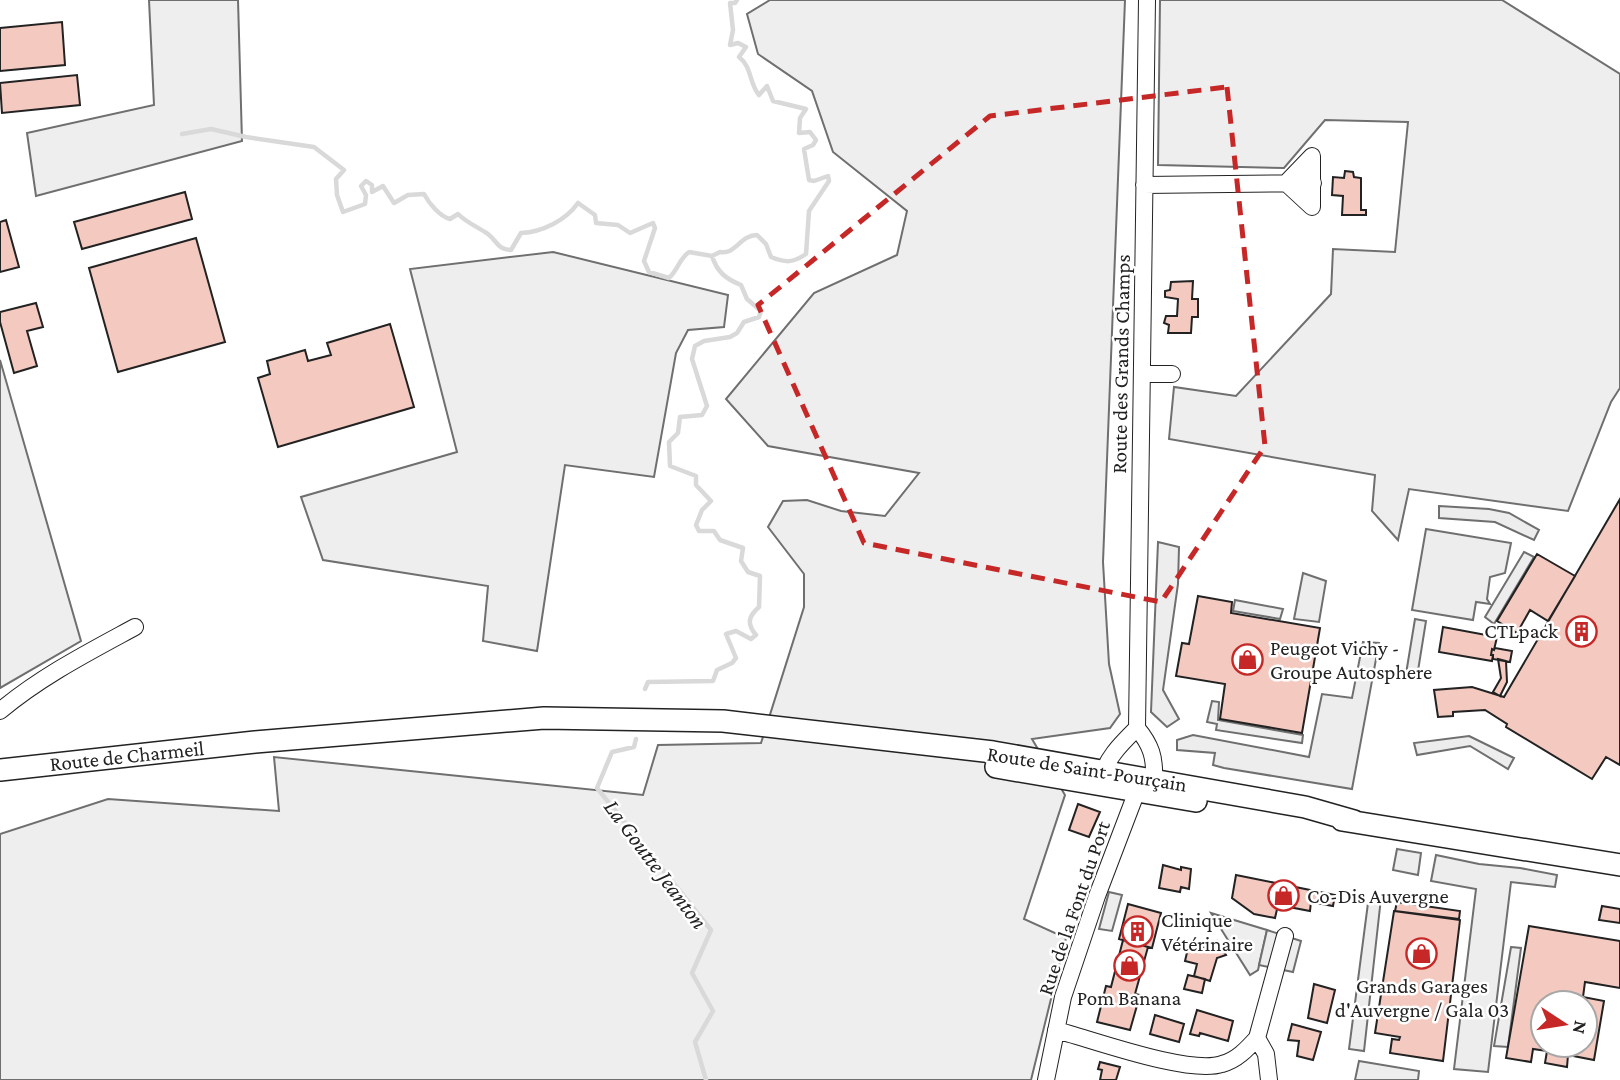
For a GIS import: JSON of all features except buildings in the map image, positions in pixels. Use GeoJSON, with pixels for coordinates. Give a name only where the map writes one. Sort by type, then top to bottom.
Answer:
{"type":"FeatureCollection","features":[{"type":"Feature","properties":{"kind":"main road","name":"Route de Saint-Pourçain"},"geometry":{"type":"LineString","coordinates":[[437,726],[569,717],[723,721],[993,752],[1101,778],[1146,785],[1213,804],[1354,821],[1620,865]]}},
{"type":"Feature","properties":{"kind":"main road","name":"Route de Charmeil"},"geometry":{"type":"LineString","coordinates":[[0,770],[437,726]]}},
{"type":"Feature","properties":{"kind":"main road","name":"Route de Charmeil"},"geometry":{"type":"LineString","coordinates":[[0,756],[147,744],[255,743]]}},
{"type":"Feature","properties":{"kind":"street","name":"Route des Grands Champs"},"geometry":{"type":"LineString","coordinates":[[1146,0],[1137,728],[1150,745],[1155,764],[1146,785]]}},
{"type":"Feature","properties":{"kind":"street"},"geometry":{"type":"LineString","coordinates":[[1312,156],[1312,207],[1286,183],[1312,156]]}},
{"type":"Feature","properties":{"kind":"street"},"geometry":{"type":"LineString","coordinates":[[1144,185],[1313,183]]}},
{"type":"Feature","properties":{"kind":"street"},"geometry":{"type":"LineString","coordinates":[[1142,374],[1172,374]]}},
{"type":"Feature","properties":{"kind":"street"},"geometry":{"type":"LineString","coordinates":[[0,711],[82,656],[135,627]]}},
{"type":"Feature","properties":{"kind":"street"},"geometry":{"type":"LineString","coordinates":[[1101,778],[1111,754],[1137,728]]}},
{"type":"Feature","properties":{"kind":"street","name":"Rue de la Font du Port"},"geometry":{"type":"LineString","coordinates":[[1046,1080],[1072,968],[1146,785]]}},
{"type":"Feature","properties":{"kind":"street"},"geometry":{"type":"LineString","coordinates":[[1056,1030],[1187,1067],[1221,1065],[1240,1056],[1257,1038],[1285,936]]}},
{"type":"Feature","properties":{"kind":"street"},"geometry":{"type":"LineString","coordinates":[[1257,1038],[1266,1054],[1269,1080]]}},
{"type":"Feature","properties":{"kind":"highlighted area"},"geometry":{"type":"Polygon","coordinates":[[[1227,87],[1265,446],[1161,602],[864,543],[758,305],[990,116],[1227,87]]]}},
{"type":"Feature","properties":{"kind":"shaded area"},"geometry":{"type":"Polygon","coordinates":[[[149,0],[238,0],[242,141],[36,196],[27,133],[154,105],[149,0]]]}},
{"type":"Feature","properties":{"kind":"shaded area"},"geometry":{"type":"Polygon","coordinates":[[[770,0],[1125,0],[1103,562],[1109,664],[1120,714],[1110,728],[1032,739],[1065,795],[1024,919],[1066,938],[1031,1080],[0,1080],[0,834],[108,799],[279,811],[274,757],[643,795],[658,745],[761,743],[804,607],[804,574],[768,527],[783,501],[807,500],[841,511],[885,516],[919,473],[768,446],[726,399],[814,293],[897,255],[907,211],[833,152],[812,91],[758,54],[747,14],[770,0]]]}},
{"type":"Feature","properties":{"kind":"shaded area"},"geometry":{"type":"Polygon","coordinates":[[[1160,0],[1502,0],[1620,74],[1620,388],[1611,402],[1568,511],[1409,489],[1398,540],[1372,511],[1375,475],[1169,439],[1174,387],[1236,396],[1331,294],[1333,249],[1395,252],[1408,122],[1325,120],[1284,168],[1158,165],[1160,0]]]}},
{"type":"Feature","properties":{"kind":"shaded area"},"geometry":{"type":"Polygon","coordinates":[[[553,252],[728,295],[724,327],[688,330],[676,353],[654,477],[565,465],[537,651],[483,641],[488,586],[323,560],[301,497],[457,452],[410,269],[553,252]]]}},
{"type":"Feature","properties":{"kind":"shaded area"},"geometry":{"type":"Polygon","coordinates":[[[0,360],[81,641],[0,688],[0,360]]]}},
{"type":"Feature","properties":{"kind":"shaded area"},"geometry":{"type":"Polygon","coordinates":[[[1439,506],[1509,513],[1539,530],[1534,540],[1495,522],[1439,518],[1439,506]]]}},
{"type":"Feature","properties":{"kind":"shaded area"},"geometry":{"type":"Polygon","coordinates":[[[1426,529],[1511,543],[1505,573],[1490,577],[1487,599],[1490,604],[1476,602],[1473,620],[1412,610],[1426,529]]]}},
{"type":"Feature","properties":{"kind":"shaded area"},"geometry":{"type":"Polygon","coordinates":[[[1158,542],[1179,547],[1178,584],[1163,690],[1179,719],[1167,727],[1151,712],[1158,542]]]}},
{"type":"Feature","properties":{"kind":"shaded area"},"geometry":{"type":"Polygon","coordinates":[[[1524,552],[1534,557],[1494,624],[1485,617],[1524,552]]]}},
{"type":"Feature","properties":{"kind":"shaded area"},"geometry":{"type":"Polygon","coordinates":[[[1303,573],[1326,581],[1319,622],[1294,619],[1303,573]]]}},
{"type":"Feature","properties":{"kind":"shaded area"},"geometry":{"type":"Polygon","coordinates":[[[1235,600],[1283,609],[1280,619],[1233,611],[1235,600]]]}},
{"type":"Feature","properties":{"kind":"shaded area"},"geometry":{"type":"Polygon","coordinates":[[[1415,619],[1426,621],[1417,677],[1405,680],[1415,619]]]}},
{"type":"Feature","properties":{"kind":"shaded area"},"geometry":{"type":"Polygon","coordinates":[[[1363,642],[1379,643],[1352,789],[1224,768],[1213,765],[1215,753],[1177,750],[1177,740],[1193,735],[1309,757],[1322,694],[1352,698],[1363,642]]]}},
{"type":"Feature","properties":{"kind":"shaded area"},"geometry":{"type":"Polygon","coordinates":[[[1212,701],[1219,702],[1218,720],[1303,735],[1302,743],[1216,730],[1217,724],[1207,722],[1212,701]]]}},
{"type":"Feature","properties":{"kind":"shaded area"},"geometry":{"type":"Polygon","coordinates":[[[1469,736],[1514,758],[1508,769],[1470,746],[1417,755],[1414,743],[1469,736]]]}},
{"type":"Feature","properties":{"kind":"shaded area"},"geometry":{"type":"Polygon","coordinates":[[[1397,849],[1421,853],[1418,875],[1393,870],[1397,849]]]}},
{"type":"Feature","properties":{"kind":"shaded area"},"geometry":{"type":"Polygon","coordinates":[[[1436,855],[1557,875],[1555,887],[1511,882],[1488,1072],[1454,1069],[1476,889],[1431,881],[1436,855]]]}},
{"type":"Feature","properties":{"kind":"shaded area"},"geometry":{"type":"Polygon","coordinates":[[[1109,892],[1122,895],[1112,931],[1099,929],[1109,892]]]}},
{"type":"Feature","properties":{"kind":"shaded area"},"geometry":{"type":"Polygon","coordinates":[[[1381,898],[1364,1051],[1349,1049],[1368,903],[1381,898]]]}},
{"type":"Feature","properties":{"kind":"shaded area"},"geometry":{"type":"Polygon","coordinates":[[[1211,913],[1267,930],[1258,970],[1250,975],[1211,913]]]}},
{"type":"Feature","properties":{"kind":"shaded area"},"geometry":{"type":"Polygon","coordinates":[[[1267,930],[1301,941],[1293,972],[1259,965],[1267,930]]]}},
{"type":"Feature","properties":{"kind":"shaded area"},"geometry":{"type":"Polygon","coordinates":[[[1511,947],[1521,948],[1508,1047],[1494,1046],[1511,947]]]}},
{"type":"Feature","properties":{"kind":"shaded area"},"geometry":{"type":"Polygon","coordinates":[[[1359,1061],[1419,1071],[1418,1080],[1355,1080],[1359,1061]]]}},
{"type":"Feature","properties":{"kind":"waterway","name":"La Goutte Jeanton"},"geometry":{"type":"LineString","coordinates":[[712,256],[730,251],[746,238],[757,235],[766,244],[771,257],[789,261],[806,254],[809,211],[829,181],[828,176],[809,180],[804,149],[813,145],[816,140],[810,132],[799,133],[800,118],[806,109],[773,101],[767,86],[759,95],[746,65],[739,57],[746,47],[738,43],[730,45],[733,30],[730,3],[737,0]]}},
{"type":"Feature","properties":{"kind":"waterway"},"geometry":{"type":"LineString","coordinates":[[182,134],[211,129],[314,147],[344,170],[336,179],[337,195],[343,212],[365,204],[366,195],[361,186],[366,181],[372,185],[372,192],[383,186],[394,203],[408,195],[424,194],[442,215],[450,219],[458,214],[507,250],[511,250],[521,233],[553,224],[567,215],[578,203],[595,215],[596,223],[618,225],[630,233],[653,223],[655,228],[644,261],[649,272],[669,278],[689,252],[712,256]]}},
{"type":"Feature","properties":{"kind":"waterway","name":"La Goutte Jeanton"},"geometry":{"type":"LineString","coordinates":[[645,689],[648,682],[713,681],[717,670],[736,658],[726,634],[736,631],[751,639],[756,635],[750,620],[759,607],[760,576],[748,572],[741,561],[743,548],[720,540],[714,531],[699,531],[696,525],[702,510],[711,501],[696,485],[696,476],[670,466],[669,442],[678,433],[680,417],[702,415],[707,406],[692,359],[695,346],[704,341],[730,337],[737,333],[744,322],[759,317],[761,311],[747,299],[741,285],[719,271],[712,256]]}},
{"type":"Feature","properties":{"kind":"waterway","name":"La Goutte Jeanton"},"geometry":{"type":"LineString","coordinates":[[636,739],[634,747],[612,752],[597,788],[711,930],[692,973],[713,1011],[695,1042],[706,1080]]}},
{"type":"Feature","properties":{"kind":"place","name":"CTLpack"},"geometry":{"type":"Point","coordinates":[1581,631]}},
{"type":"Feature","properties":{"kind":"place","name":"Peugeot Vichy - Groupe Autosphere"},"geometry":{"type":"Point","coordinates":[1247,660]}},
{"type":"Feature","properties":{"kind":"place","name":"Co-Dis Auvergne"},"geometry":{"type":"Point","coordinates":[1284,896]}},
{"type":"Feature","properties":{"kind":"place","name":"Clinique Vétérinaire"},"geometry":{"type":"Point","coordinates":[1138,932]}},
{"type":"Feature","properties":{"kind":"place","name":"Grands Garages d'Auvergne / Gala 03"},"geometry":{"type":"Point","coordinates":[1422,954]}},
{"type":"Feature","properties":{"kind":"place","name":"Pom Banana"},"geometry":{"type":"Point","coordinates":[1129,966]}}]}
